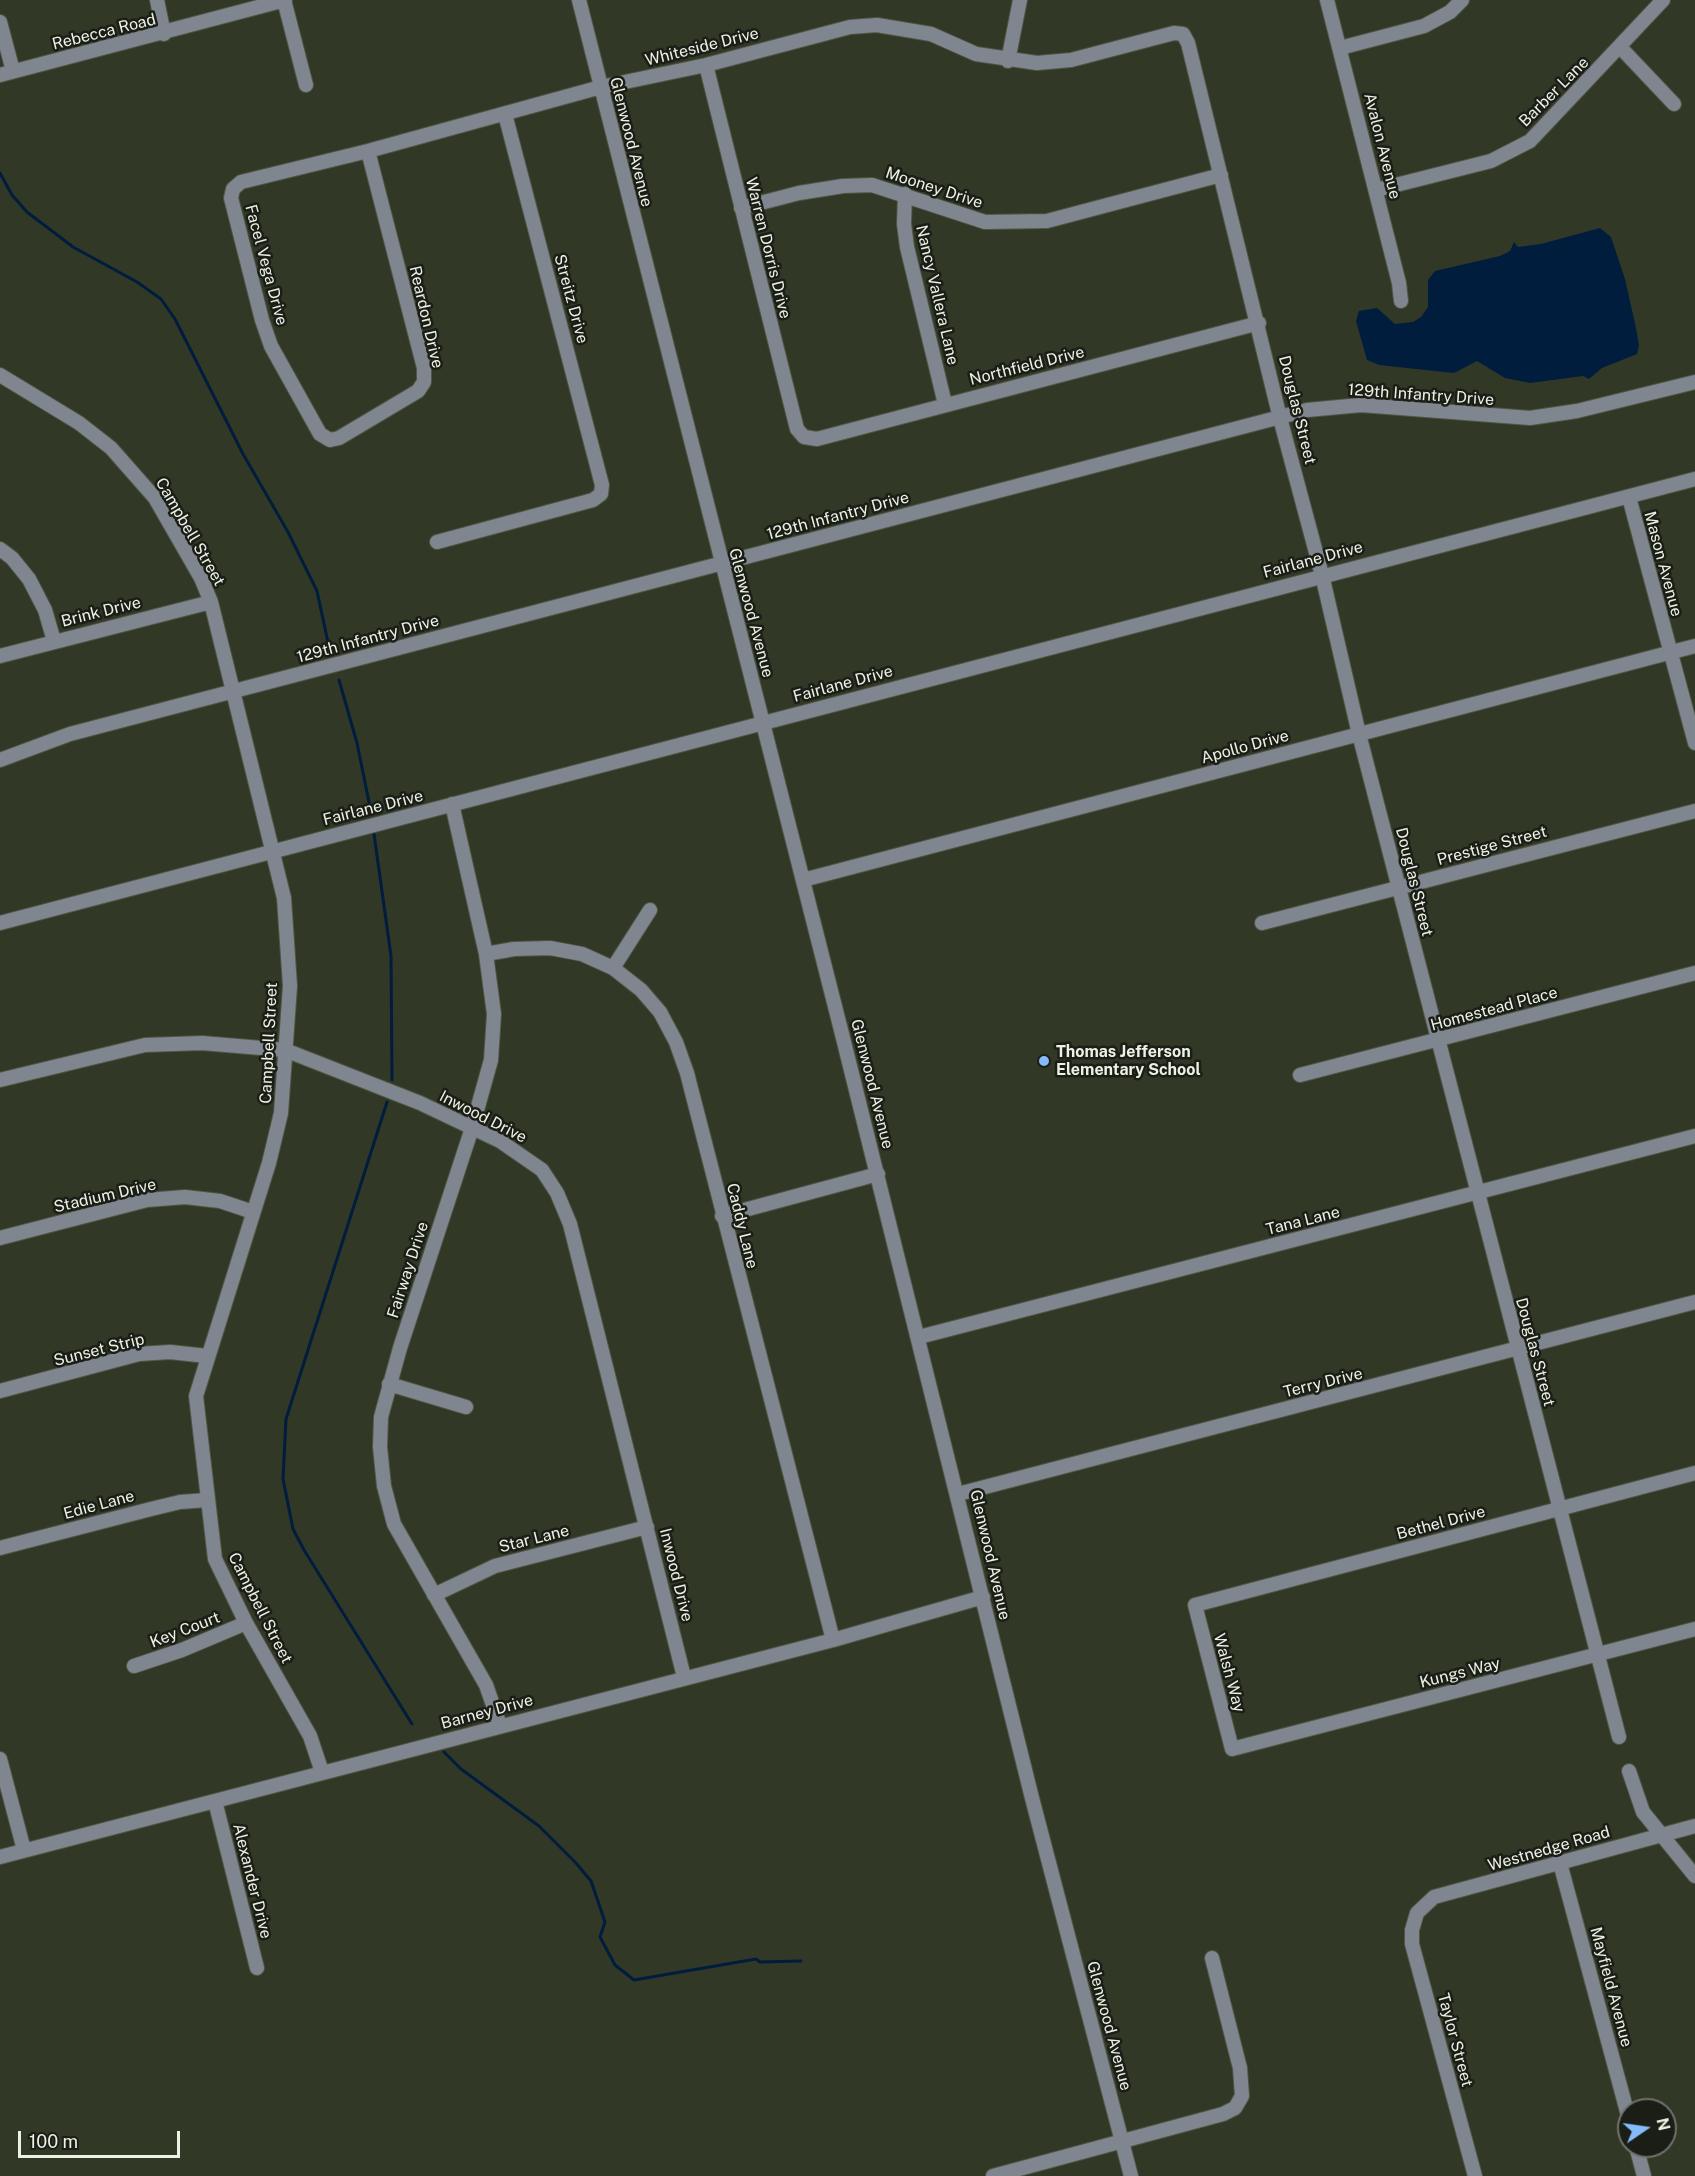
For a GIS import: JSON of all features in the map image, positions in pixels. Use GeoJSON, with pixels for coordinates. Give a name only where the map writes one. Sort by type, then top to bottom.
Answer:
{"type":"FeatureCollection","features":[{"type":"Feature","properties":{"kind":"street"},"geometry":{"type":"LineString","coordinates":[[157,0],[164,34]]}},
{"type":"Feature","properties":{"kind":"street"},"geometry":{"type":"LineString","coordinates":[[285,0],[306,85]]}},
{"type":"Feature","properties":{"kind":"street","name":"Rebecca Road"},"geometry":{"type":"LineString","coordinates":[[7,73],[164,34],[285,0]]}},
{"type":"Feature","properties":{"kind":"street","name":"Glenwood Avenue"},"geometry":{"type":"LineString","coordinates":[[579,0],[720,564],[763,722],[878,1174],[1045,1849],[1131,2176]]}},
{"type":"Feature","properties":{"kind":"street"},"geometry":{"type":"LineString","coordinates":[[1008,60],[1020,0]]}},
{"type":"Feature","properties":{"kind":"street","name":"Avalon Avenue"},"geometry":{"type":"LineString","coordinates":[[1327,0],[1376,190],[1401,301]]}},
{"type":"Feature","properties":{"kind":"street"},"geometry":{"type":"LineString","coordinates":[[1340,48],[1424,26],[1450,12],[1462,0]]}},
{"type":"Feature","properties":{"kind":"street","name":"Barber Lane"},"geometry":{"type":"LineString","coordinates":[[1376,190],[1491,161],[1522,146],[1547,125],[1621,48],[1663,0]]}},
{"type":"Feature","properties":{"kind":"street"},"geometry":{"type":"LineString","coordinates":[[0,21],[7,73]]}},
{"type":"Feature","properties":{"kind":"street","name":"Whiteside Drive"},"geometry":{"type":"LineString","coordinates":[[233,189],[241,182],[368,151],[601,87],[706,65],[850,27],[877,25],[931,34],[976,54],[1037,63],[1071,60],[1174,33],[1183,34]]}},
{"type":"Feature","properties":{"kind":"street","name":"Douglas Street"},"geometry":{"type":"LineString","coordinates":[[1183,34],[1188,43],[1259,323],[1280,418],[1322,575],[1359,734],[1619,1737]]}},
{"type":"Feature","properties":{"kind":"street"},"geometry":{"type":"LineString","coordinates":[[1621,48],[1674,104]]}},
{"type":"Feature","properties":{"kind":"street","name":"Warren Dorris Drive"},"geometry":{"type":"LineString","coordinates":[[706,65],[797,429],[804,437]]}},
{"type":"Feature","properties":{"kind":"street","name":"Streitz Drive"},"geometry":{"type":"LineString","coordinates":[[436,542],[593,500],[601,494],[602,485],[505,114]]}},
{"type":"Feature","properties":{"kind":"street","name":"Reardon Drive"},"geometry":{"type":"LineString","coordinates":[[330,440],[339,438],[418,391],[424,382],[424,368],[368,151]]}},
{"type":"Feature","properties":{"kind":"street","name":"Mooney Drive"},"geometry":{"type":"LineString","coordinates":[[741,208],[843,186],[872,185],[985,222],[1010,223],[1047,220],[1221,175]]}},
{"type":"Feature","properties":{"kind":"street","name":"Facel Vega Drive"},"geometry":{"type":"LineString","coordinates":[[233,189],[231,198],[262,320],[272,346],[320,434],[330,440]]}},
{"type":"Feature","properties":{"kind":"street","name":"Nancy Vallera Lane"},"geometry":{"type":"LineString","coordinates":[[905,194],[904,224],[907,247],[945,404]]}},
{"type":"Feature","properties":{"kind":"street","name":"Northfield Drive"},"geometry":{"type":"LineString","coordinates":[[804,437],[817,439],[1259,323]]}},
{"type":"Feature","properties":{"kind":"street","name":"Campbell Street"},"geometry":{"type":"LineString","coordinates":[[0,375],[79,423],[111,448],[155,498],[201,578],[211,602],[284,898],[290,986],[285,1050],[286,1080],[281,1113],[274,1147],[196,1396],[215,1559],[246,1623],[310,1736],[322,1772]]}},
{"type":"Feature","properties":{"kind":"street","name":"129th Infantry Drive"},"geometry":{"type":"LineString","coordinates":[[0,760],[70,734],[1331,406],[1362,405],[1530,418],[1578,411],[1695,382]]}},
{"type":"Feature","properties":{"kind":"street","name":"Fairlane Drive"},"geometry":{"type":"LineString","coordinates":[[0,923],[1695,479]]}},
{"type":"Feature","properties":{"kind":"street","name":"Mason Avenue"},"geometry":{"type":"LineString","coordinates":[[1629,497],[1695,743]]}},
{"type":"Feature","properties":{"kind":"street"},"geometry":{"type":"LineString","coordinates":[[0,549],[12,558],[29,579],[45,610],[54,641]]}},
{"type":"Feature","properties":{"kind":"street","name":"Brink Drive"},"geometry":{"type":"LineString","coordinates":[[0,656],[211,602]]}},
{"type":"Feature","properties":{"kind":"street","name":"Apollo Drive"},"geometry":{"type":"LineString","coordinates":[[802,880],[1695,646]]}},
{"type":"Feature","properties":{"kind":"street","name":"Fairway Drive"},"geometry":{"type":"LineString","coordinates":[[452,804],[486,954],[494,1014],[491,1060],[472,1128],[389,1384],[381,1417],[380,1447],[384,1486],[394,1524],[486,1685],[500,1725]]}},
{"type":"Feature","properties":{"kind":"street","name":"Prestige Street"},"geometry":{"type":"LineString","coordinates":[[1262,923],[1695,811]]}},
{"type":"Feature","properties":{"kind":"street"},"geometry":{"type":"LineString","coordinates":[[613,968],[650,910]]}},
{"type":"Feature","properties":{"kind":"street","name":"Caddy Lane"},"geometry":{"type":"LineString","coordinates":[[486,954],[514,949],[550,948],[582,954],[613,968],[647,997],[660,1012],[676,1042],[687,1073],[833,1640]]}},
{"type":"Feature","properties":{"kind":"street","name":"Homestead Place"},"geometry":{"type":"LineString","coordinates":[[1300,1076],[1695,973]]}},
{"type":"Feature","properties":{"kind":"street","name":"Inwood Drive"},"geometry":{"type":"LineString","coordinates":[[0,1080],[145,1045],[202,1043],[285,1050],[420,1104],[472,1128],[523,1155],[542,1170],[557,1193],[570,1224],[684,1677]]}},
{"type":"Feature","properties":{"kind":"street","name":"Tana Lane"},"geometry":{"type":"LineString","coordinates":[[919,1337],[1695,1136]]}},
{"type":"Feature","properties":{"kind":"street"},"geometry":{"type":"LineString","coordinates":[[723,1216],[878,1174]]}},
{"type":"Feature","properties":{"kind":"street","name":"Stadium Drive"},"geometry":{"type":"LineString","coordinates":[[0,1238],[147,1200],[184,1197],[208,1200],[253,1212]]}},
{"type":"Feature","properties":{"kind":"street","name":"Terry Drive"},"geometry":{"type":"LineString","coordinates":[[958,1494],[1695,1302]]}},
{"type":"Feature","properties":{"kind":"street","name":"Sunset Strip"},"geometry":{"type":"LineString","coordinates":[[0,1391],[139,1354],[170,1352],[207,1356]]}},
{"type":"Feature","properties":{"kind":"street"},"geometry":{"type":"LineString","coordinates":[[389,1384],[466,1407]]}},
{"type":"Feature","properties":{"kind":"street","name":"Bethel Drive"},"geometry":{"type":"LineString","coordinates":[[1195,1605],[1695,1473]]}},
{"type":"Feature","properties":{"kind":"street","name":"Edie Lane"},"geometry":{"type":"LineString","coordinates":[[0,1548],[180,1502],[207,1500]]}},
{"type":"Feature","properties":{"kind":"street","name":"Star Lane"},"geometry":{"type":"LineString","coordinates":[[434,1595],[462,1579],[495,1566],[647,1527]]}},
{"type":"Feature","properties":{"kind":"street","name":"Barney Drive"},"geometry":{"type":"LineString","coordinates":[[0,1857],[833,1640],[983,1597]]}},
{"type":"Feature","properties":{"kind":"street","name":"Walsh Way"},"geometry":{"type":"LineString","coordinates":[[1195,1605],[1233,1749]]}},
{"type":"Feature","properties":{"kind":"street","name":"Key Court"},"geometry":{"type":"LineString","coordinates":[[134,1666],[182,1650],[246,1623]]}},
{"type":"Feature","properties":{"kind":"street","name":"Kungs Way"},"geometry":{"type":"LineString","coordinates":[[1233,1749],[1695,1629]]}},
{"type":"Feature","properties":{"kind":"street"},"geometry":{"type":"LineString","coordinates":[[0,1759],[24,1850]]}},
{"type":"Feature","properties":{"kind":"street"},"geometry":{"type":"LineString","coordinates":[[1629,1772],[1643,1812],[1695,1876]]}},
{"type":"Feature","properties":{"kind":"street","name":"Alexander Drive"},"geometry":{"type":"LineString","coordinates":[[215,1801],[257,1968]]}},
{"type":"Feature","properties":{"kind":"street","name":"Westnedge Road"},"geometry":{"type":"LineString","coordinates":[[1417,1913],[1434,1898],[1695,1826]]}},
{"type":"Feature","properties":{"kind":"street","name":"Mayfield Avenue"},"geometry":{"type":"LineString","coordinates":[[1560,1863],[1623,2098]]}},
{"type":"Feature","properties":{"kind":"street","name":"Taylor Street"},"geometry":{"type":"LineString","coordinates":[[1417,1913],[1412,1930],[1412,1944],[1474,2176]]}},
{"type":"Feature","properties":{"kind":"street"},"geometry":{"type":"LineString","coordinates":[[993,2176],[1223,2114],[1235,2108],[1242,2097],[1240,2068],[1212,1958]]}},
{"type":"Feature","properties":{"kind":"street"},"geometry":{"type":"LineString","coordinates":[[1639,2158],[1644,2176]]}},
{"type":"Feature","properties":{"kind":"water"},"geometry":{"type":"Polygon","coordinates":[[[1600,228],[1611,237],[1625,279],[1639,346],[1637,354],[1602,368],[1589,379],[1583,376],[1530,383],[1505,378],[1477,361],[1454,373],[1379,365],[1367,360],[1356,321],[1359,311],[1377,308],[1395,324],[1413,322],[1421,317],[1428,307],[1428,280],[1435,271],[1500,256],[1510,251],[1514,242],[1518,247],[1541,244],[1600,228]]]}},
{"type":"Feature","properties":{"kind":"waterway"},"geometry":{"type":"LineString","coordinates":[[0,173],[12,195],[27,212],[73,247],[137,282],[161,299],[175,319],[243,454],[288,532],[317,591],[329,647]]}},
{"type":"Feature","properties":{"kind":"waterway"},"geometry":{"type":"LineString","coordinates":[[339,680],[357,743],[371,812]]}},
{"type":"Feature","properties":{"kind":"waterway"},"geometry":{"type":"LineString","coordinates":[[374,834],[391,956],[392,1080]]}},
{"type":"Feature","properties":{"kind":"waterway"},"geometry":{"type":"LineString","coordinates":[[387,1102],[286,1419],[283,1479],[293,1529],[304,1550],[412,1724]]}},
{"type":"Feature","properties":{"kind":"waterway"},"geometry":{"type":"LineString","coordinates":[[444,1752],[461,1769],[539,1826],[576,1863],[591,1881],[605,1922],[600,1937],[615,1965],[634,1980],[756,1959],[760,1962],[801,1961]]}},
{"type":"Feature","properties":{"kind":"place","name":"Thomas Jefferson Elementary School"},"geometry":{"type":"Point","coordinates":[1044,1061]}}]}
